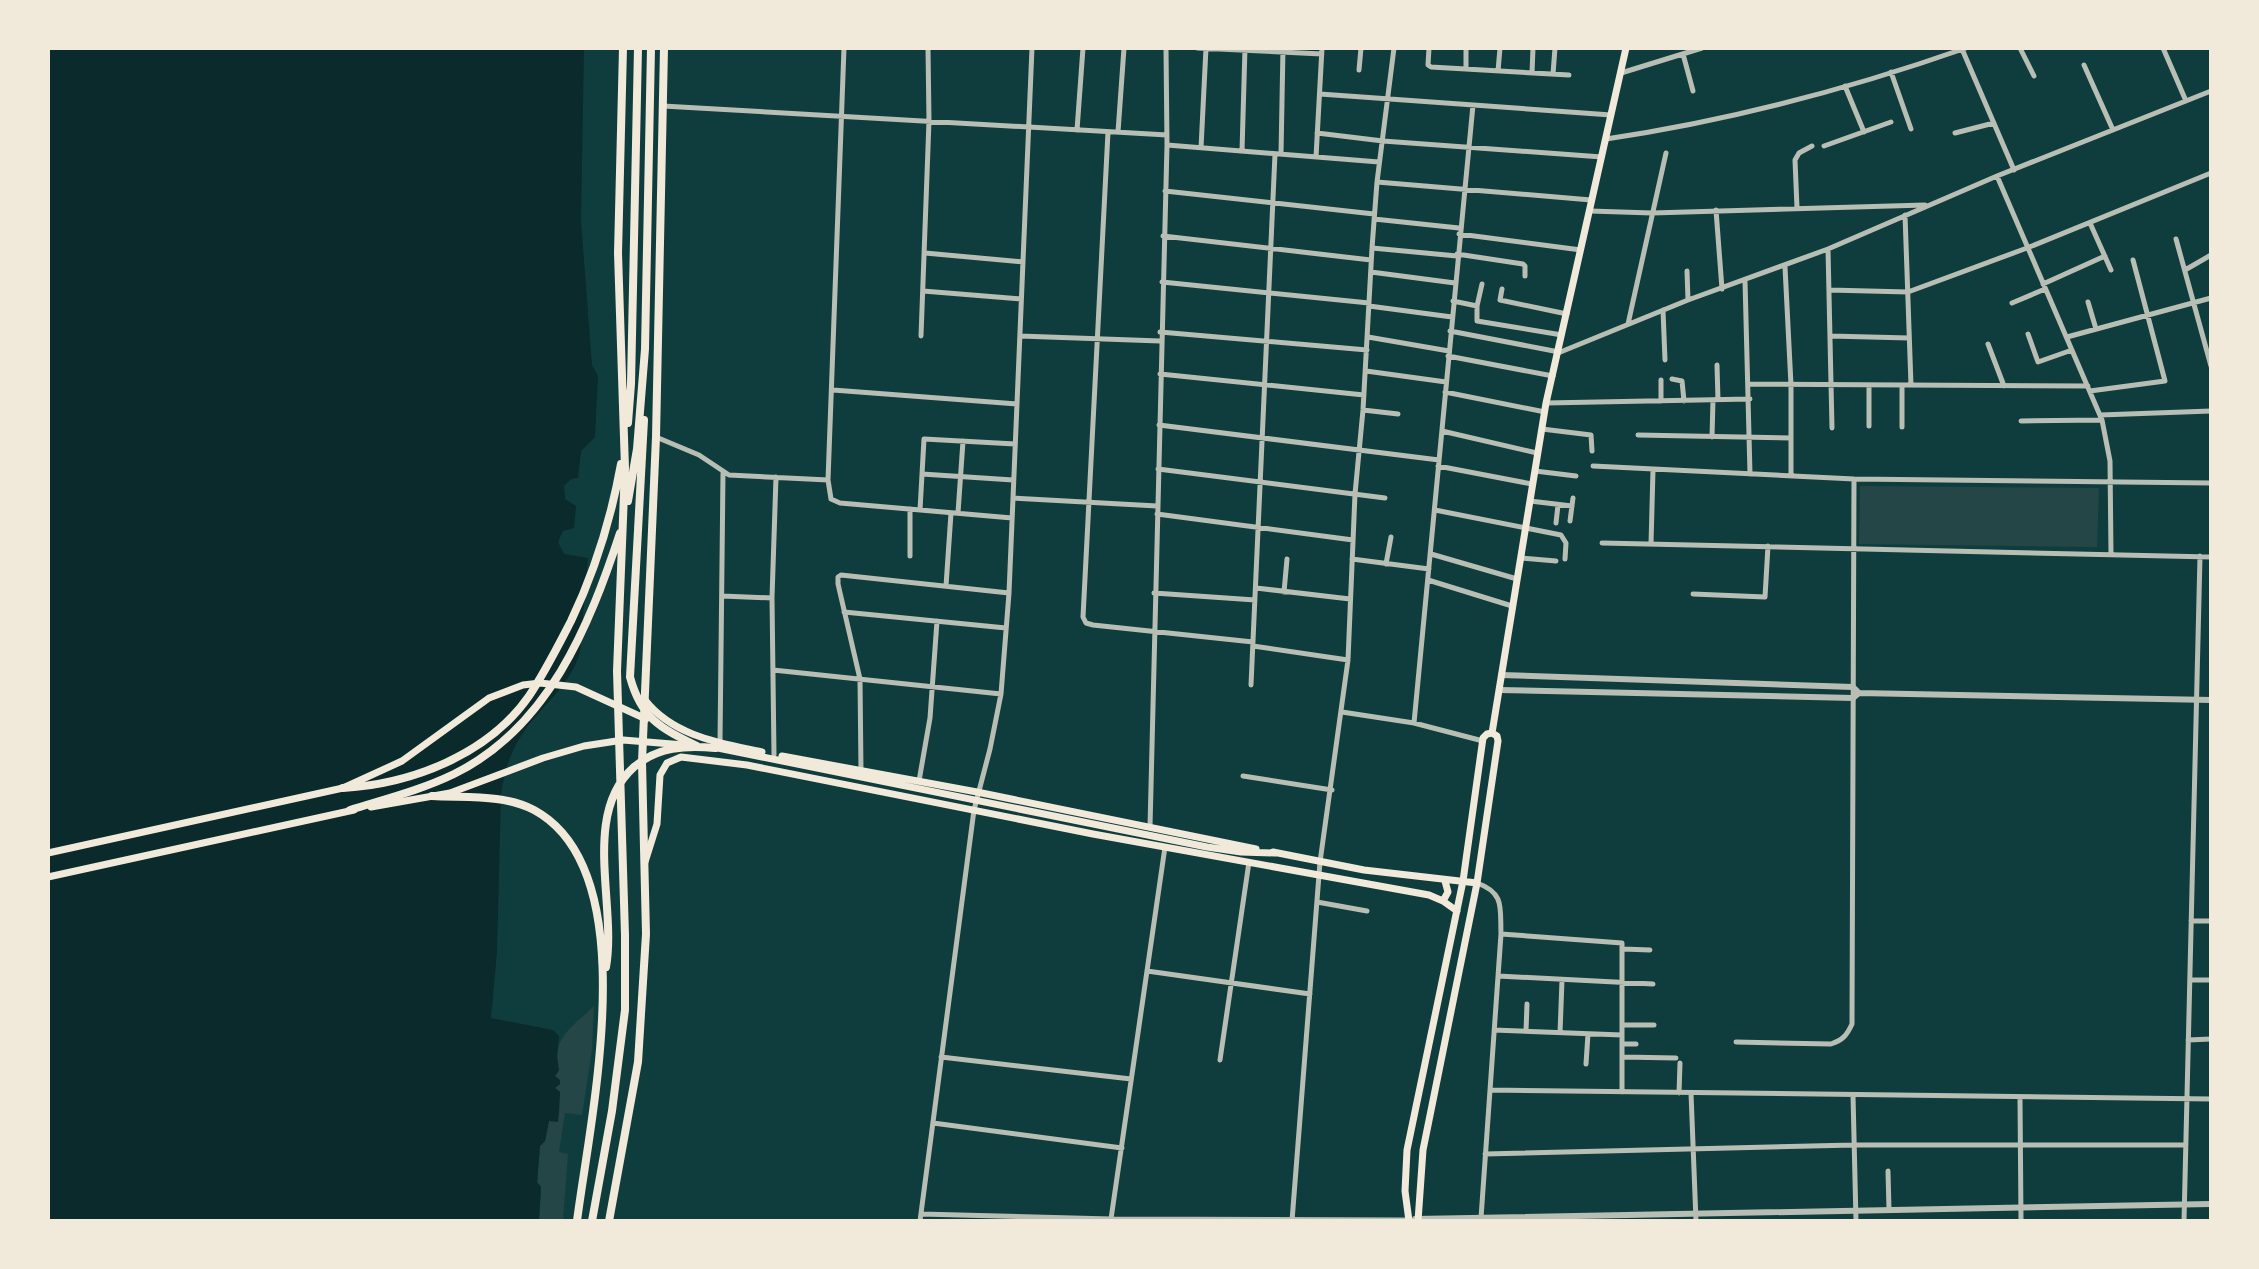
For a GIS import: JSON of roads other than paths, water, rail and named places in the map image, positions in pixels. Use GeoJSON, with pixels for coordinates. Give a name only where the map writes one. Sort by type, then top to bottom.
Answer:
{"type":"FeatureCollection","features":[{"type":"Feature","properties":{"kind":"highway"},"geometry":{"type":"LineString","coordinates":[[592,1221],[612,1111],[625,1010],[617,671],[625,468],[618,225],[623,48]]}},
{"type":"Feature","properties":{"kind":"highway"},"geometry":{"type":"LineString","coordinates":[[343,788],[370,786],[430,769],[471,748],[507,720],[528,698],[547,667],[599,555],[617,486],[630,409],[638,48]]}},
{"type":"Feature","properties":{"kind":"highway"},"geometry":{"type":"LineString","coordinates":[[350,810],[456,773],[514,734],[557,679],[599,591],[620,533],[637,449],[645,349],[651,48]]}},
{"type":"Feature","properties":{"kind":"highway"},"geometry":{"type":"LineString","coordinates":[[609,1221],[638,1062],[646,934],[642,762],[656,437],[664,48]]}},
{"type":"Feature","properties":{"kind":"highway"},"geometry":{"type":"LineString","coordinates":[[621,309],[637,351],[644,391],[644,452],[630,677],[639,704],[648,717],[697,746]]}},
{"type":"Feature","properties":{"kind":"highway"},"geometry":{"type":"LineString","coordinates":[[577,1221],[599,1064],[603,980],[609,938],[606,820],[617,788],[633,769],[654,754],[688,746],[718,746]]}},
{"type":"Feature","properties":{"kind":"highway"},"geometry":{"type":"LineString","coordinates":[[432,796],[515,802],[549,819],[563,832],[584,864],[590,883],[598,921],[603,980]]}},
{"type":"Feature","properties":{"kind":"main road"},"geometry":{"type":"LineString","coordinates":[[1414,1220],[1423,1150],[1477,883],[1498,741],[1492,733],[1537,453],[1625,48]]}},
{"type":"Feature","properties":{"kind":"main road"},"geometry":{"type":"LineString","coordinates":[[48,853],[343,788],[402,761],[489,698],[523,685],[540,683],[576,687],[616,703],[687,739],[1241,852],[1275,853]]}},
{"type":"Feature","properties":{"kind":"main road"},"geometry":{"type":"LineString","coordinates":[[644,698],[668,722],[718,746],[977,792],[1320,862],[1477,883]]}},
{"type":"Feature","properties":{"kind":"main road"},"geometry":{"type":"LineString","coordinates":[[1414,1220],[1405,1191],[1407,1150],[1463,881],[1483,741],[1485,736],[1492,733]]}},
{"type":"Feature","properties":{"kind":"main road"},"geometry":{"type":"LineString","coordinates":[[48,877],[350,810],[468,788],[523,765],[584,746],[623,740],[697,746],[902,790],[923,800]]}},
{"type":"Feature","properties":{"kind":"main road"},"geometry":{"type":"LineString","coordinates":[[645,862],[657,824],[660,775],[667,763],[681,757],[747,765],[1429,895],[1457,911]]}},
{"type":"Feature","properties":{"kind":"main road"},"geometry":{"type":"LineString","coordinates":[[1443,901],[1448,892],[1445,881]]}},
{"type":"Feature","properties":{"kind":"street"},"geometry":{"type":"LineString","coordinates":[[844,48],[828,480],[831,499],[835,502],[1012,518]]}},
{"type":"Feature","properties":{"kind":"street"},"geometry":{"type":"LineString","coordinates":[[921,336],[929,121],[928,48]]}},
{"type":"Feature","properties":{"kind":"street"},"geometry":{"type":"LineString","coordinates":[[1032,48],[1009,593],[1001,694],[974,810],[920,1218],[1414,1220],[1794,1217],[1856,1212],[2211,1204]]}},
{"type":"Feature","properties":{"kind":"street"},"geometry":{"type":"LineString","coordinates":[[1077,130],[1083,48]]}},
{"type":"Feature","properties":{"kind":"street"},"geometry":{"type":"LineString","coordinates":[[1118,132],[1124,48]]}},
{"type":"Feature","properties":{"kind":"street"},"geometry":{"type":"LineString","coordinates":[[1150,827],[1167,145],[1166,48]]}},
{"type":"Feature","properties":{"kind":"street"},"geometry":{"type":"LineString","coordinates":[[1197,48],[1322,51],[1316,157]]}},
{"type":"Feature","properties":{"kind":"street"},"geometry":{"type":"LineString","coordinates":[[1201,148],[1206,48]]}},
{"type":"Feature","properties":{"kind":"street"},"geometry":{"type":"LineString","coordinates":[[1359,70],[1361,48]]}},
{"type":"Feature","properties":{"kind":"street"},"geometry":{"type":"LineString","coordinates":[[1292,1220],[1320,862],[1348,660],[1355,494],[1366,371],[1374,216],[1394,48]]}},
{"type":"Feature","properties":{"kind":"street"},"geometry":{"type":"LineString","coordinates":[[1429,48],[1428,63],[1431,67],[1569,75]]}},
{"type":"Feature","properties":{"kind":"street"},"geometry":{"type":"LineString","coordinates":[[1466,48],[1466,69]]}},
{"type":"Feature","properties":{"kind":"street"},"geometry":{"type":"LineString","coordinates":[[1498,71],[1500,48]]}},
{"type":"Feature","properties":{"kind":"street"},"geometry":{"type":"LineString","coordinates":[[1532,73],[1533,48]]}},
{"type":"Feature","properties":{"kind":"street"},"geometry":{"type":"LineString","coordinates":[[1553,74],[1555,48]]}},
{"type":"Feature","properties":{"kind":"street"},"geometry":{"type":"LineString","coordinates":[[1621,73],[1702,48]]}},
{"type":"Feature","properties":{"kind":"street"},"geometry":{"type":"LineString","coordinates":[[1606,139],[1724,119],[1845,86],[1963,48],[2014,170]]}},
{"type":"Feature","properties":{"kind":"street"},"geometry":{"type":"LineString","coordinates":[[2020,48],[2034,76]]}},
{"type":"Feature","properties":{"kind":"street"},"geometry":{"type":"LineString","coordinates":[[2163,48],[2186,101]]}},
{"type":"Feature","properties":{"kind":"street"},"geometry":{"type":"LineString","coordinates":[[1242,151],[1245,49]]}},
{"type":"Feature","properties":{"kind":"street"},"geometry":{"type":"LineString","coordinates":[[1251,685],[1283,50]]}},
{"type":"Feature","properties":{"kind":"street"},"geometry":{"type":"LineString","coordinates":[[1683,54],[1693,91]]}},
{"type":"Feature","properties":{"kind":"street"},"geometry":{"type":"LineString","coordinates":[[2084,65],[2113,130]]}},
{"type":"Feature","properties":{"kind":"street"},"geometry":{"type":"LineString","coordinates":[[1891,72],[1911,129]]}},
{"type":"Feature","properties":{"kind":"street"},"geometry":{"type":"LineString","coordinates":[[1845,86],[1864,132]]}},
{"type":"Feature","properties":{"kind":"street"},"geometry":{"type":"LineString","coordinates":[[1450,331],[1559,353],[1688,300],[1785,267],[1997,176],[2211,91]]}},
{"type":"Feature","properties":{"kind":"street"},"geometry":{"type":"LineString","coordinates":[[1320,94],[1611,115]]}},
{"type":"Feature","properties":{"kind":"street"},"geometry":{"type":"LineString","coordinates":[[1414,723],[1473,105]]}},
{"type":"Feature","properties":{"kind":"street"},"geometry":{"type":"LineString","coordinates":[[663,106],[1167,135]]}},
{"type":"Feature","properties":{"kind":"street"},"geometry":{"type":"LineString","coordinates":[[1824,146],[1891,122]]}},
{"type":"Feature","properties":{"kind":"street"},"geometry":{"type":"LineString","coordinates":[[1955,133],[1994,123]]}},
{"type":"Feature","properties":{"kind":"street"},"geometry":{"type":"LineString","coordinates":[[1108,132],[1083,617],[1086,623],[1093,625],[1253,644],[1348,660]]}},
{"type":"Feature","properties":{"kind":"street"},"geometry":{"type":"LineString","coordinates":[[1317,133],[1383,141],[1602,157]]}},
{"type":"Feature","properties":{"kind":"street"},"geometry":{"type":"LineString","coordinates":[[1167,145],[1379,162]]}},
{"type":"Feature","properties":{"kind":"street"},"geometry":{"type":"LineString","coordinates":[[1797,208],[1795,160],[1799,153],[1812,146]]}},
{"type":"Feature","properties":{"kind":"street"},"geometry":{"type":"LineString","coordinates":[[1628,324],[1666,153]]}},
{"type":"Feature","properties":{"kind":"street"},"geometry":{"type":"LineString","coordinates":[[1829,290],[1908,292],[2027,248],[2211,173]]}},
{"type":"Feature","properties":{"kind":"street"},"geometry":{"type":"LineString","coordinates":[[1997,176],[2101,418],[2107,440],[2111,482],[2111,554]]}},
{"type":"Feature","properties":{"kind":"street"},"geometry":{"type":"LineString","coordinates":[[1377,182],[1592,200]]}},
{"type":"Feature","properties":{"kind":"street"},"geometry":{"type":"LineString","coordinates":[[1165,191],[1374,216],[1581,250]]}},
{"type":"Feature","properties":{"kind":"street"},"geometry":{"type":"LineString","coordinates":[[1590,211],[1652,213],[1929,205]]}},
{"type":"Feature","properties":{"kind":"street"},"geometry":{"type":"LineString","coordinates":[[1716,210],[1722,289]]}},
{"type":"Feature","properties":{"kind":"street"},"geometry":{"type":"LineString","coordinates":[[1905,215],[1911,385]]}},
{"type":"Feature","properties":{"kind":"street"},"geometry":{"type":"LineString","coordinates":[[2090,223],[2111,270]]}},
{"type":"Feature","properties":{"kind":"street"},"geometry":{"type":"LineString","coordinates":[[1163,236],[1371,260]]}},
{"type":"Feature","properties":{"kind":"street"},"geometry":{"type":"LineString","coordinates":[[2176,239],[2211,366]]}},
{"type":"Feature","properties":{"kind":"street"},"geometry":{"type":"LineString","coordinates":[[1372,248],[1523,264],[1525,276]]}},
{"type":"Feature","properties":{"kind":"street"},"geometry":{"type":"LineString","coordinates":[[1828,249],[1832,428]]}},
{"type":"Feature","properties":{"kind":"street"},"geometry":{"type":"LineString","coordinates":[[925,253],[1023,262]]}},
{"type":"Feature","properties":{"kind":"street"},"geometry":{"type":"LineString","coordinates":[[2185,270],[2211,255]]}},
{"type":"Feature","properties":{"kind":"street"},"geometry":{"type":"LineString","coordinates":[[2012,303],[2105,256]]}},
{"type":"Feature","properties":{"kind":"street"},"geometry":{"type":"LineString","coordinates":[[1749,384],[2089,388],[2160,384],[2166,379],[2133,260]]}},
{"type":"Feature","properties":{"kind":"street"},"geometry":{"type":"LineString","coordinates":[[1785,267],[1791,385],[1791,476]]}},
{"type":"Feature","properties":{"kind":"street"},"geometry":{"type":"LineString","coordinates":[[1687,271],[1688,300]]}},
{"type":"Feature","properties":{"kind":"street"},"geometry":{"type":"LineString","coordinates":[[1371,272],[1455,283]]}},
{"type":"Feature","properties":{"kind":"street"},"geometry":{"type":"LineString","coordinates":[[1745,281],[1750,474]]}},
{"type":"Feature","properties":{"kind":"street"},"geometry":{"type":"LineString","coordinates":[[1162,282],[1369,304],[1452,317]]}},
{"type":"Feature","properties":{"kind":"street"},"geometry":{"type":"LineString","coordinates":[[1482,284],[1477,321],[1563,335]]}},
{"type":"Feature","properties":{"kind":"street"},"geometry":{"type":"LineString","coordinates":[[1502,289],[1500,300],[1568,314]]}},
{"type":"Feature","properties":{"kind":"street"},"geometry":{"type":"LineString","coordinates":[[923,291],[1021,299]]}},
{"type":"Feature","properties":{"kind":"street"},"geometry":{"type":"LineString","coordinates":[[2067,337],[2211,298]]}},
{"type":"Feature","properties":{"kind":"street"},"geometry":{"type":"LineString","coordinates":[[1453,301],[1477,306]]}},
{"type":"Feature","properties":{"kind":"street"},"geometry":{"type":"LineString","coordinates":[[2088,302],[2096,329]]}},
{"type":"Feature","properties":{"kind":"street"},"geometry":{"type":"LineString","coordinates":[[1663,310],[1665,360]]}},
{"type":"Feature","properties":{"kind":"street"},"geometry":{"type":"LineString","coordinates":[[1160,332],[1367,350]]}},
{"type":"Feature","properties":{"kind":"street"},"geometry":{"type":"LineString","coordinates":[[2028,334],[2037,362],[2072,350]]}},
{"type":"Feature","properties":{"kind":"street"},"geometry":{"type":"LineString","coordinates":[[1020,336],[1160,341]]}},
{"type":"Feature","properties":{"kind":"street"},"geometry":{"type":"LineString","coordinates":[[1830,336],[1909,338]]}},
{"type":"Feature","properties":{"kind":"street"},"geometry":{"type":"LineString","coordinates":[[1368,337],[1553,376]]}},
{"type":"Feature","properties":{"kind":"street"},"geometry":{"type":"LineString","coordinates":[[1988,344],[2004,386]]}},
{"type":"Feature","properties":{"kind":"street"},"geometry":{"type":"LineString","coordinates":[[1712,437],[1717,365]]}},
{"type":"Feature","properties":{"kind":"street"},"geometry":{"type":"LineString","coordinates":[[1366,371],[1446,382]]}},
{"type":"Feature","properties":{"kind":"street"},"geometry":{"type":"LineString","coordinates":[[1160,374],[1364,395]]}},
{"type":"Feature","properties":{"kind":"street"},"geometry":{"type":"LineString","coordinates":[[1672,379],[1682,381],[1684,401]]}},
{"type":"Feature","properties":{"kind":"street"},"geometry":{"type":"LineString","coordinates":[[1661,380],[1661,401]]}},
{"type":"Feature","properties":{"kind":"street"},"geometry":{"type":"LineString","coordinates":[[1869,385],[1869,426]]}},
{"type":"Feature","properties":{"kind":"street"},"geometry":{"type":"LineString","coordinates":[[1902,385],[1902,427]]}},
{"type":"Feature","properties":{"kind":"street"},"geometry":{"type":"LineString","coordinates":[[833,390],[1017,404]]}},
{"type":"Feature","properties":{"kind":"street"},"geometry":{"type":"LineString","coordinates":[[1445,392],[1546,408],[1750,399]]}},
{"type":"Feature","properties":{"kind":"street"},"geometry":{"type":"LineString","coordinates":[[1363,410],[1398,414]]}},
{"type":"Feature","properties":{"kind":"street"},"geometry":{"type":"LineString","coordinates":[[2021,421],[2211,411]]}},
{"type":"Feature","properties":{"kind":"street"},"geometry":{"type":"LineString","coordinates":[[1159,425],[1359,448],[1532,484]]}},
{"type":"Feature","properties":{"kind":"street"},"geometry":{"type":"LineString","coordinates":[[1542,429],[1591,435],[1592,451]]}},
{"type":"Feature","properties":{"kind":"street"},"geometry":{"type":"LineString","coordinates":[[1442,431],[1537,453]]}},
{"type":"Feature","properties":{"kind":"street"},"geometry":{"type":"LineString","coordinates":[[1638,435],[1791,438]]}},
{"type":"Feature","properties":{"kind":"street"},"geometry":{"type":"LineString","coordinates":[[656,437],[699,455],[723,473],[828,480]]}},
{"type":"Feature","properties":{"kind":"street"},"geometry":{"type":"LineString","coordinates":[[920,510],[923,441],[926,438],[1015,444]]}},
{"type":"Feature","properties":{"kind":"street"},"geometry":{"type":"LineString","coordinates":[[946,586],[963,441]]}},
{"type":"Feature","properties":{"kind":"street"},"geometry":{"type":"LineString","coordinates":[[1593,466],[1854,479],[2211,483]]}},
{"type":"Feature","properties":{"kind":"street"},"geometry":{"type":"LineString","coordinates":[[1158,469],[1385,498]]}},
{"type":"Feature","properties":{"kind":"street"},"geometry":{"type":"LineString","coordinates":[[1651,544],[1653,470]]}},
{"type":"Feature","properties":{"kind":"street"},"geometry":{"type":"LineString","coordinates":[[1534,471],[1576,476]]}},
{"type":"Feature","properties":{"kind":"street"},"geometry":{"type":"LineString","coordinates":[[718,746],[723,473]]}},
{"type":"Feature","properties":{"kind":"street"},"geometry":{"type":"LineString","coordinates":[[922,474],[1013,480]]}},
{"type":"Feature","properties":{"kind":"street"},"geometry":{"type":"LineString","coordinates":[[774,755],[772,598],[776,477]]}},
{"type":"Feature","properties":{"kind":"street"},"geometry":{"type":"LineString","coordinates":[[1736,1042],[1831,1044],[1841,1040],[1852,1024],[1854,479]]}},
{"type":"Feature","properties":{"kind":"street"},"geometry":{"type":"LineString","coordinates":[[1013,498],[1157,506]]}},
{"type":"Feature","properties":{"kind":"street"},"geometry":{"type":"LineString","coordinates":[[1570,521],[1573,498]]}},
{"type":"Feature","properties":{"kind":"street"},"geometry":{"type":"LineString","coordinates":[[1529,501],[1572,506]]}},
{"type":"Feature","properties":{"kind":"street"},"geometry":{"type":"LineString","coordinates":[[1556,523],[1558,505]]}},
{"type":"Feature","properties":{"kind":"street"},"geometry":{"type":"LineString","coordinates":[[910,509],[910,556]]}},
{"type":"Feature","properties":{"kind":"street"},"geometry":{"type":"LineString","coordinates":[[1435,510],[1563,537],[1566,543],[1565,559]]}},
{"type":"Feature","properties":{"kind":"street"},"geometry":{"type":"LineString","coordinates":[[1157,514],[1353,540]]}},
{"type":"Feature","properties":{"kind":"street"},"geometry":{"type":"LineString","coordinates":[[1386,564],[1391,537]]}},
{"type":"Feature","properties":{"kind":"street"},"geometry":{"type":"LineString","coordinates":[[1602,543],[2211,557]]}},
{"type":"Feature","properties":{"kind":"street"},"geometry":{"type":"LineString","coordinates":[[1693,594],[1766,596],[1768,546]]}},
{"type":"Feature","properties":{"kind":"street"},"geometry":{"type":"LineString","coordinates":[[1431,554],[1517,579]]}},
{"type":"Feature","properties":{"kind":"street"},"geometry":{"type":"LineString","coordinates":[[2184,1221],[2200,556]]}},
{"type":"Feature","properties":{"kind":"street"},"geometry":{"type":"LineString","coordinates":[[1520,557],[1556,561]]}},
{"type":"Feature","properties":{"kind":"street"},"geometry":{"type":"LineString","coordinates":[[1284,592],[1287,559]]}},
{"type":"Feature","properties":{"kind":"street"},"geometry":{"type":"LineString","coordinates":[[1352,559],[1429,569]]}},
{"type":"Feature","properties":{"kind":"street"},"geometry":{"type":"LineString","coordinates":[[861,771],[860,679],[837,580],[841,575],[1009,593]]}},
{"type":"Feature","properties":{"kind":"street"},"geometry":{"type":"LineString","coordinates":[[1428,580],[1512,606]]}},
{"type":"Feature","properties":{"kind":"street"},"geometry":{"type":"LineString","coordinates":[[1256,588],[1350,599]]}},
{"type":"Feature","properties":{"kind":"street"},"geometry":{"type":"LineString","coordinates":[[1154,593],[1255,600]]}},
{"type":"Feature","properties":{"kind":"street"},"geometry":{"type":"LineString","coordinates":[[722,596],[772,598]]}},
{"type":"Feature","properties":{"kind":"street"},"geometry":{"type":"LineString","coordinates":[[844,612],[1006,628]]}},
{"type":"Feature","properties":{"kind":"street"},"geometry":{"type":"LineString","coordinates":[[919,781],[933,687],[937,621]]}},
{"type":"Feature","properties":{"kind":"street"},"geometry":{"type":"LineString","coordinates":[[773,670],[1001,694]]}},
{"type":"Feature","properties":{"kind":"street"},"geometry":{"type":"LineString","coordinates":[[1501,675],[1853,687],[1859,693]]}},
{"type":"Feature","properties":{"kind":"street"},"geometry":{"type":"LineString","coordinates":[[1499,690],[1853,698],[1859,693],[2211,700]]}},
{"type":"Feature","properties":{"kind":"street"},"geometry":{"type":"LineString","coordinates":[[1342,712],[1414,723],[1483,741]]}},
{"type":"Feature","properties":{"kind":"street"},"geometry":{"type":"LineString","coordinates":[[1243,776],[1332,790]]}},
{"type":"Feature","properties":{"kind":"street"},"geometry":{"type":"LineString","coordinates":[[1111,1219],[1165,847]]}},
{"type":"Feature","properties":{"kind":"street"},"geometry":{"type":"LineString","coordinates":[[1220,1060],[1249,862]]}},
{"type":"Feature","properties":{"kind":"street"},"geometry":{"type":"LineString","coordinates":[[1477,883],[1492,889],[1498,897],[1501,934],[1478,1219]]}},
{"type":"Feature","properties":{"kind":"street"},"geometry":{"type":"LineString","coordinates":[[1317,902],[1367,911]]}},
{"type":"Feature","properties":{"kind":"street"},"geometry":{"type":"LineString","coordinates":[[2191,921],[2211,921]]}},
{"type":"Feature","properties":{"kind":"street"},"geometry":{"type":"LineString","coordinates":[[1501,934],[1650,950]]}},
{"type":"Feature","properties":{"kind":"street"},"geometry":{"type":"LineString","coordinates":[[1622,1092],[1623,946]]}},
{"type":"Feature","properties":{"kind":"street"},"geometry":{"type":"LineString","coordinates":[[1147,971],[1310,994]]}},
{"type":"Feature","properties":{"kind":"street"},"geometry":{"type":"LineString","coordinates":[[1498,976],[1623,985],[1653,984]]}},
{"type":"Feature","properties":{"kind":"street"},"geometry":{"type":"LineString","coordinates":[[1560,1033],[1562,980]]}},
{"type":"Feature","properties":{"kind":"street"},"geometry":{"type":"LineString","coordinates":[[2190,980],[2211,980]]}},
{"type":"Feature","properties":{"kind":"street"},"geometry":{"type":"LineString","coordinates":[[1526,1031],[1527,1004]]}},
{"type":"Feature","properties":{"kind":"street"},"geometry":{"type":"LineString","coordinates":[[1622,1025],[1654,1025]]}},
{"type":"Feature","properties":{"kind":"street"},"geometry":{"type":"LineString","coordinates":[[1494,1030],[1622,1035]]}},
{"type":"Feature","properties":{"kind":"street"},"geometry":{"type":"LineString","coordinates":[[1586,1064],[1588,1034]]}},
{"type":"Feature","properties":{"kind":"street"},"geometry":{"type":"LineString","coordinates":[[2188,1040],[2211,1039]]}},
{"type":"Feature","properties":{"kind":"street"},"geometry":{"type":"LineString","coordinates":[[1622,1044],[1636,1044]]}},
{"type":"Feature","properties":{"kind":"street"},"geometry":{"type":"LineString","coordinates":[[941,1057],[1131,1079]]}},
{"type":"Feature","properties":{"kind":"street"},"geometry":{"type":"LineString","coordinates":[[1622,1057],[1678,1060],[1679,1093]]}},
{"type":"Feature","properties":{"kind":"street"},"geometry":{"type":"LineString","coordinates":[[1490,1090],[2211,1099]]}},
{"type":"Feature","properties":{"kind":"street"},"geometry":{"type":"LineString","coordinates":[[1691,1093],[1696,1218]]}},
{"type":"Feature","properties":{"kind":"street"},"geometry":{"type":"LineString","coordinates":[[1853,1095],[1856,1221]]}},
{"type":"Feature","properties":{"kind":"street"},"geometry":{"type":"LineString","coordinates":[[2020,1098],[2021,1221]]}},
{"type":"Feature","properties":{"kind":"street"},"geometry":{"type":"LineString","coordinates":[[933,1123],[1122,1148]]}},
{"type":"Feature","properties":{"kind":"street"},"geometry":{"type":"LineString","coordinates":[[1485,1154],[1693,1147],[2186,1145]]}},
{"type":"Feature","properties":{"kind":"street"},"geometry":{"type":"LineString","coordinates":[[1888,1171],[1889,1211]]}}]}
